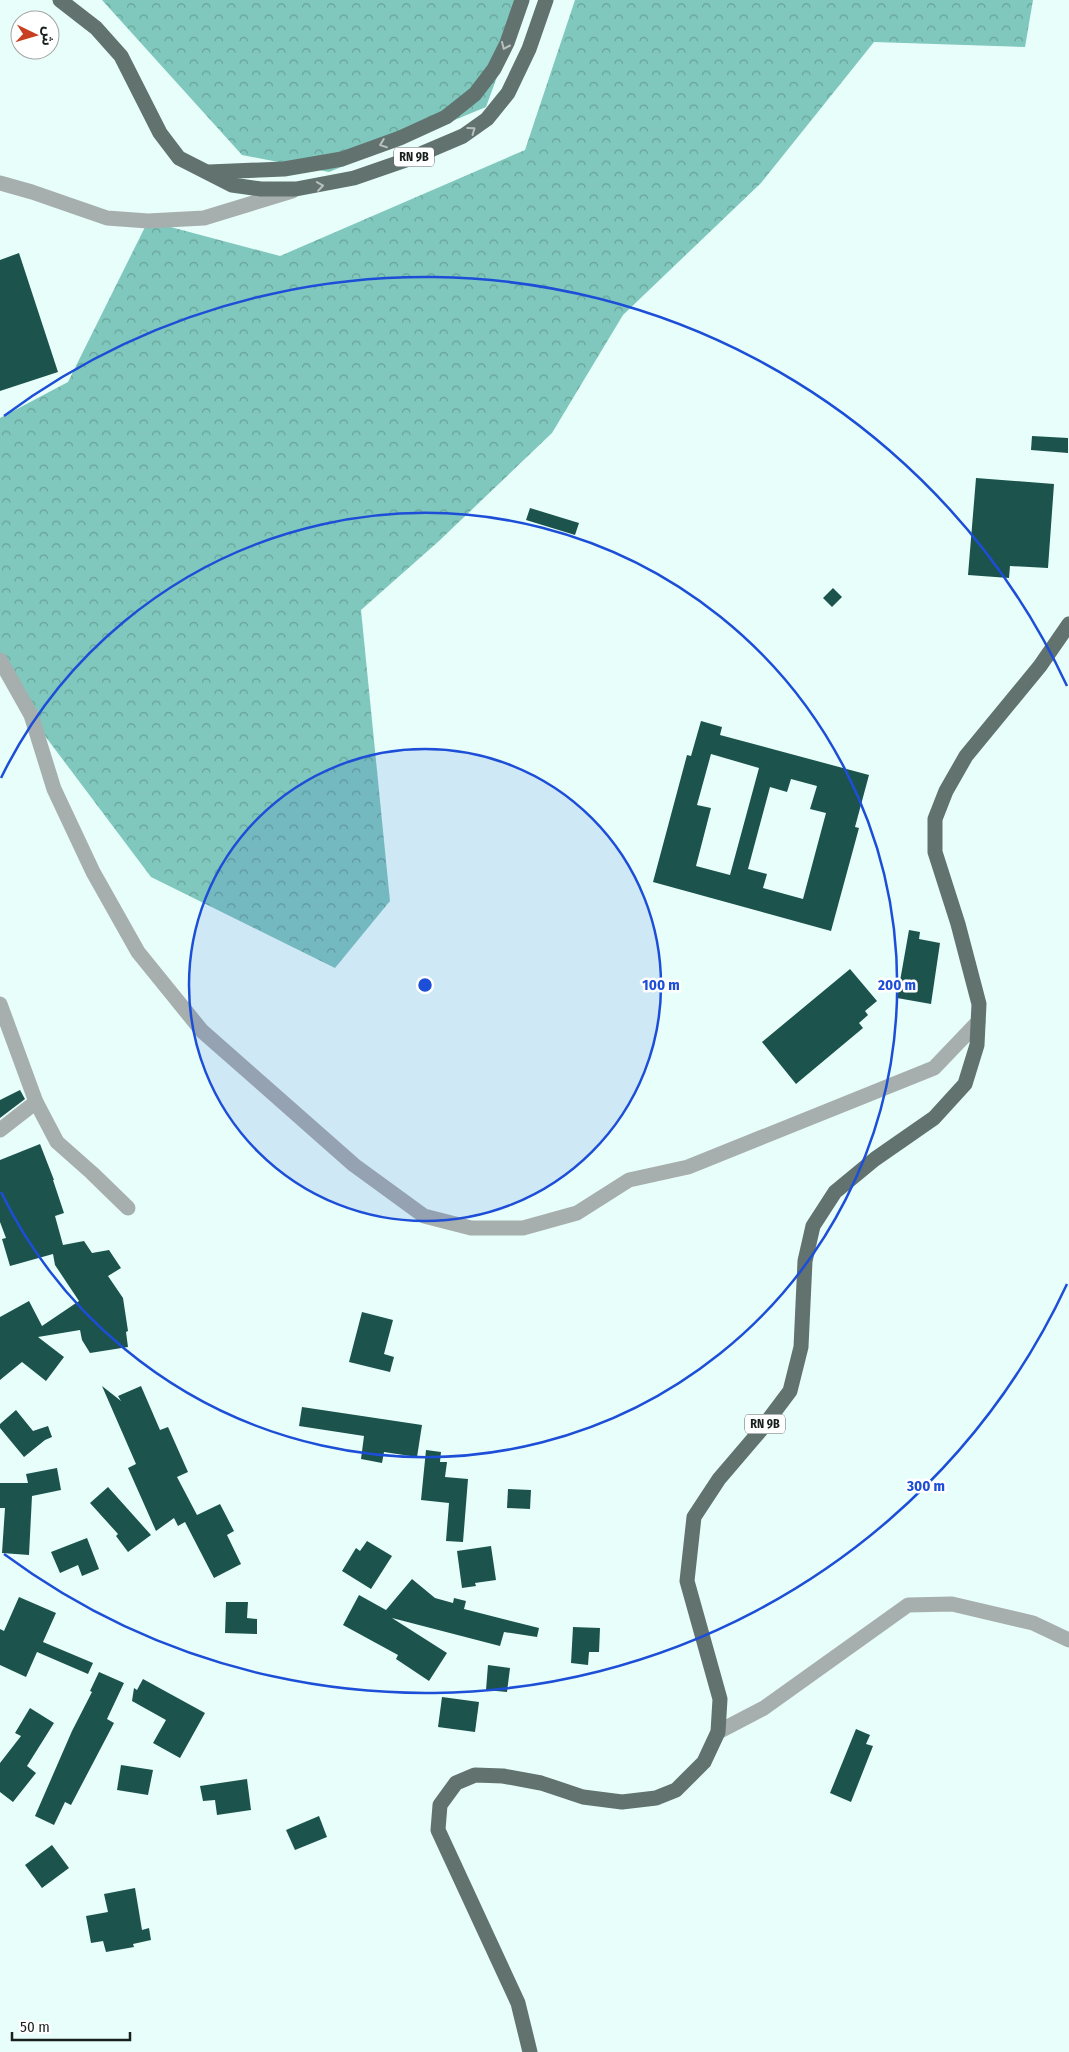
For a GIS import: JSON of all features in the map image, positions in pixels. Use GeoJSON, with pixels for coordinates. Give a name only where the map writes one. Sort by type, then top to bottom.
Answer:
{"type":"FeatureCollection","features":[{"type":"Feature","properties":{"kind":"main road","name":"RN 9B"},"geometry":{"type":"LineString","coordinates":[[60,0],[96,28],[120,56],[160,133],[179,158],[232,185],[246,188],[296,189],[354,178],[409,159],[463,136],[487,119],[508,93],[520,70],[546,0]]}},
{"type":"Feature","properties":{"kind":"main road","name":"RN 9B"},"geometry":{"type":"LineString","coordinates":[[205,172],[284,169],[342,159],[400,138],[446,117],[475,94],[494,69],[507,43],[522,0]]}},
{"type":"Feature","properties":{"kind":"main road","name":"RN 9B"},"geometry":{"type":"LineString","coordinates":[[530,2052],[518,2003],[438,1830],[440,1805],[456,1783],[475,1775],[503,1776],[541,1783],[583,1797],[622,1802],[656,1798],[676,1790],[704,1762],[718,1732],[720,1699],[687,1582],[694,1516],[719,1479],[760,1431],[790,1391],[801,1347],[805,1261],[813,1226],[835,1192],[874,1159],[934,1118],[965,1084],[977,1045],[979,1004],[958,924],[935,852],[935,819],[946,791],[966,756],[1040,666],[1069,624]]}},
{"type":"Feature","properties":{"kind":"street"},"geometry":{"type":"LineString","coordinates":[[0,183],[107,218],[148,221],[204,218],[296,189]]}},
{"type":"Feature","properties":{"kind":"street"},"geometry":{"type":"LineString","coordinates":[[0,660],[31,715],[54,789],[93,872],[138,952],[202,1031],[354,1164],[424,1216],[471,1228],[523,1228],[577,1213],[629,1180],[688,1167],[934,1068],[978,1022]]}},
{"type":"Feature","properties":{"kind":"street"},"geometry":{"type":"LineString","coordinates":[[0,1004],[36,1102],[56,1142],[128,1208]]}},
{"type":"Feature","properties":{"kind":"street"},"geometry":{"type":"LineString","coordinates":[[0,1130],[36,1102]]}},
{"type":"Feature","properties":{"kind":"street"},"geometry":{"type":"LineString","coordinates":[[718,1732],[764,1708],[908,1605],[952,1604],[1033,1623],[1069,1640]]}},
{"type":"Feature","properties":{"kind":"green space"},"geometry":{"type":"Polygon","coordinates":[[[102,0],[525,0],[486,107],[329,172],[242,155],[102,0]]]}},
{"type":"Feature","properties":{"kind":"green space"},"geometry":{"type":"Polygon","coordinates":[[[575,0],[1033,0],[1025,47],[874,42],[761,183],[623,315],[552,433],[439,541],[361,610],[390,901],[335,968],[151,877],[12,692],[0,666],[0,418],[68,382],[148,221],[280,256],[525,150],[575,0]]]}},
{"type":"Feature","properties":{"kind":"building"},"geometry":{"type":"Polygon","coordinates":[[[19,253],[58,372],[0,391],[0,260],[19,253]]]}},
{"type":"Feature","properties":{"kind":"building"},"geometry":{"type":"Polygon","coordinates":[[[1032,436],[1068,438],[1068,453],[1031,450],[1032,436]]]}},
{"type":"Feature","properties":{"kind":"building"},"geometry":{"type":"Polygon","coordinates":[[[976,478],[1054,484],[1048,568],[1010,566],[1009,578],[968,575],[976,478]]]}},
{"type":"Feature","properties":{"kind":"building"},"geometry":{"type":"Polygon","coordinates":[[[530,508],[579,523],[575,535],[526,520],[530,508]]]}},
{"type":"Feature","properties":{"kind":"building"},"geometry":{"type":"Polygon","coordinates":[[[833,588],[842,597],[832,607],[823,598],[833,588]]]}},
{"type":"Feature","properties":{"kind":"building"},"geometry":{"type":"Polygon","coordinates":[[[701,721],[722,727],[720,735],[869,775],[855,827],[859,828],[831,931],[653,882],[687,755],[691,756],[701,721]],[[711,754],[697,805],[711,808],[696,866],[730,875],[759,768],[711,754]],[[791,779],[787,792],[770,787],[748,869],[767,874],[763,888],[803,899],[826,813],[810,809],[817,786],[791,779]]]}},
{"type":"Feature","properties":{"kind":"building"},"geometry":{"type":"Polygon","coordinates":[[[909,930],[920,932],[919,939],[940,943],[931,1004],[897,998],[909,930]]]}},
{"type":"Feature","properties":{"kind":"building"},"geometry":{"type":"Polygon","coordinates":[[[850,969],[877,1001],[865,1011],[868,1015],[859,1023],[863,1028],[796,1084],[762,1042],[850,969]]]}},
{"type":"Feature","properties":{"kind":"building"},"geometry":{"type":"Polygon","coordinates":[[[20,1090],[25,1099],[0,1118],[0,1100],[20,1090]]]}},
{"type":"Feature","properties":{"kind":"building"},"geometry":{"type":"Polygon","coordinates":[[[40,1144],[64,1213],[55,1216],[63,1245],[84,1241],[92,1253],[109,1250],[121,1268],[108,1276],[123,1298],[128,1331],[126,1332],[128,1347],[90,1353],[82,1340],[80,1330],[38,1337],[64,1357],[46,1381],[22,1362],[0,1380],[0,1317],[29,1301],[42,1326],[79,1301],[55,1265],[53,1254],[10,1266],[2,1239],[6,1238],[0,1222],[0,1160],[40,1144]]]}},
{"type":"Feature","properties":{"kind":"building"},"geometry":{"type":"Polygon","coordinates":[[[362,1312],[393,1320],[384,1354],[394,1357],[390,1372],[349,1362],[362,1312]]]}},
{"type":"Feature","properties":{"kind":"building"},"geometry":{"type":"Polygon","coordinates":[[[102,1386],[121,1401],[118,1396],[141,1386],[160,1430],[168,1427],[188,1472],[177,1477],[197,1515],[220,1504],[234,1531],[227,1535],[241,1564],[214,1578],[185,1522],[178,1526],[174,1518],[156,1531],[128,1468],[136,1464],[102,1386]]]}},
{"type":"Feature","properties":{"kind":"building"},"geometry":{"type":"Polygon","coordinates":[[[302,1407],[422,1425],[417,1457],[384,1452],[382,1463],[361,1459],[364,1436],[299,1426],[302,1407]]]}},
{"type":"Feature","properties":{"kind":"building"},"geometry":{"type":"Polygon","coordinates":[[[16,1410],[33,1431],[48,1426],[52,1437],[45,1440],[24,1457],[0,1428],[0,1424],[16,1410]]]}},
{"type":"Feature","properties":{"kind":"building"},"geometry":{"type":"Polygon","coordinates":[[[426,1450],[441,1452],[440,1462],[447,1462],[445,1477],[468,1479],[463,1542],[446,1541],[449,1503],[421,1500],[426,1450]]]}},
{"type":"Feature","properties":{"kind":"building"},"geometry":{"type":"Polygon","coordinates":[[[57,1468],[61,1490],[32,1496],[29,1555],[2,1553],[5,1508],[0,1508],[0,1483],[28,1483],[26,1474],[57,1468]]]}},
{"type":"Feature","properties":{"kind":"building"},"geometry":{"type":"Polygon","coordinates":[[[108,1487],[151,1535],[128,1552],[116,1536],[118,1534],[90,1503],[108,1487]]]}},
{"type":"Feature","properties":{"kind":"building"},"geometry":{"type":"Polygon","coordinates":[[[508,1489],[531,1490],[530,1509],[507,1508],[508,1489]]]}},
{"type":"Feature","properties":{"kind":"building"},"geometry":{"type":"Polygon","coordinates":[[[87,1538],[99,1569],[82,1576],[78,1565],[60,1573],[51,1552],[87,1538]]]}},
{"type":"Feature","properties":{"kind":"building"},"geometry":{"type":"Polygon","coordinates":[[[367,1541],[392,1556],[371,1589],[342,1571],[356,1548],[360,1551],[367,1541]]]}},
{"type":"Feature","properties":{"kind":"building"},"geometry":{"type":"Polygon","coordinates":[[[491,1546],[496,1580],[475,1583],[476,1586],[462,1588],[457,1551],[491,1546]]]}},
{"type":"Feature","properties":{"kind":"building"},"geometry":{"type":"Polygon","coordinates":[[[412,1579],[435,1598],[453,1603],[454,1598],[466,1601],[464,1609],[539,1628],[537,1637],[504,1632],[500,1646],[392,1618],[447,1653],[429,1681],[396,1659],[398,1655],[343,1625],[359,1595],[386,1610],[412,1579]]]}},
{"type":"Feature","properties":{"kind":"building"},"geometry":{"type":"Polygon","coordinates":[[[19,1597],[56,1613],[43,1642],[93,1663],[88,1674],[37,1652],[26,1677],[0,1665],[0,1629],[4,1631],[19,1597]]]}},
{"type":"Feature","properties":{"kind":"building"},"geometry":{"type":"Polygon","coordinates":[[[226,1602],[248,1602],[247,1618],[257,1619],[257,1634],[225,1633],[226,1602]]]}},
{"type":"Feature","properties":{"kind":"building"},"geometry":{"type":"Polygon","coordinates":[[[573,1627],[600,1628],[599,1652],[589,1652],[588,1665],[571,1663],[573,1627]]]}},
{"type":"Feature","properties":{"kind":"building"},"geometry":{"type":"Polygon","coordinates":[[[488,1665],[510,1668],[507,1692],[486,1690],[488,1665]]]}},
{"type":"Feature","properties":{"kind":"building"},"geometry":{"type":"Polygon","coordinates":[[[99,1672],[124,1683],[107,1719],[114,1723],[71,1805],[65,1802],[54,1825],[35,1816],[72,1731],[92,1692],[90,1691],[99,1672]]]}},
{"type":"Feature","properties":{"kind":"building"},"geometry":{"type":"Polygon","coordinates":[[[143,1679],[205,1713],[180,1758],[153,1743],[166,1720],[132,1701],[134,1688],[137,1690],[143,1679]]]}},
{"type":"Feature","properties":{"kind":"building"},"geometry":{"type":"Polygon","coordinates":[[[442,1697],[479,1702],[475,1732],[438,1727],[442,1697]]]}},
{"type":"Feature","properties":{"kind":"building"},"geometry":{"type":"Polygon","coordinates":[[[30,1708],[54,1723],[27,1766],[36,1773],[13,1802],[0,1792],[0,1763],[21,1736],[15,1733],[30,1708]]]}},
{"type":"Feature","properties":{"kind":"building"},"geometry":{"type":"Polygon","coordinates":[[[856,1729],[870,1735],[866,1744],[873,1746],[851,1802],[830,1793],[856,1729]]]}},
{"type":"Feature","properties":{"kind":"building"},"geometry":{"type":"Polygon","coordinates":[[[121,1765],[153,1770],[148,1795],[117,1790],[121,1765]]]}},
{"type":"Feature","properties":{"kind":"building"},"geometry":{"type":"Polygon","coordinates":[[[247,1779],[251,1810],[217,1815],[215,1800],[203,1801],[200,1786],[247,1779]]]}},
{"type":"Feature","properties":{"kind":"building"},"geometry":{"type":"Polygon","coordinates":[[[319,1816],[327,1837],[295,1850],[286,1830],[319,1816]]]}},
{"type":"Feature","properties":{"kind":"building"},"geometry":{"type":"Polygon","coordinates":[[[52,1845],[69,1868],[42,1888],[25,1865],[52,1845]]]}},
{"type":"Feature","properties":{"kind":"building"},"geometry":{"type":"Polygon","coordinates":[[[135,1888],[142,1930],[149,1928],[151,1940],[133,1944],[134,1947],[106,1952],[103,1941],[91,1943],[86,1916],[108,1912],[104,1894],[135,1888]]]}}]}
